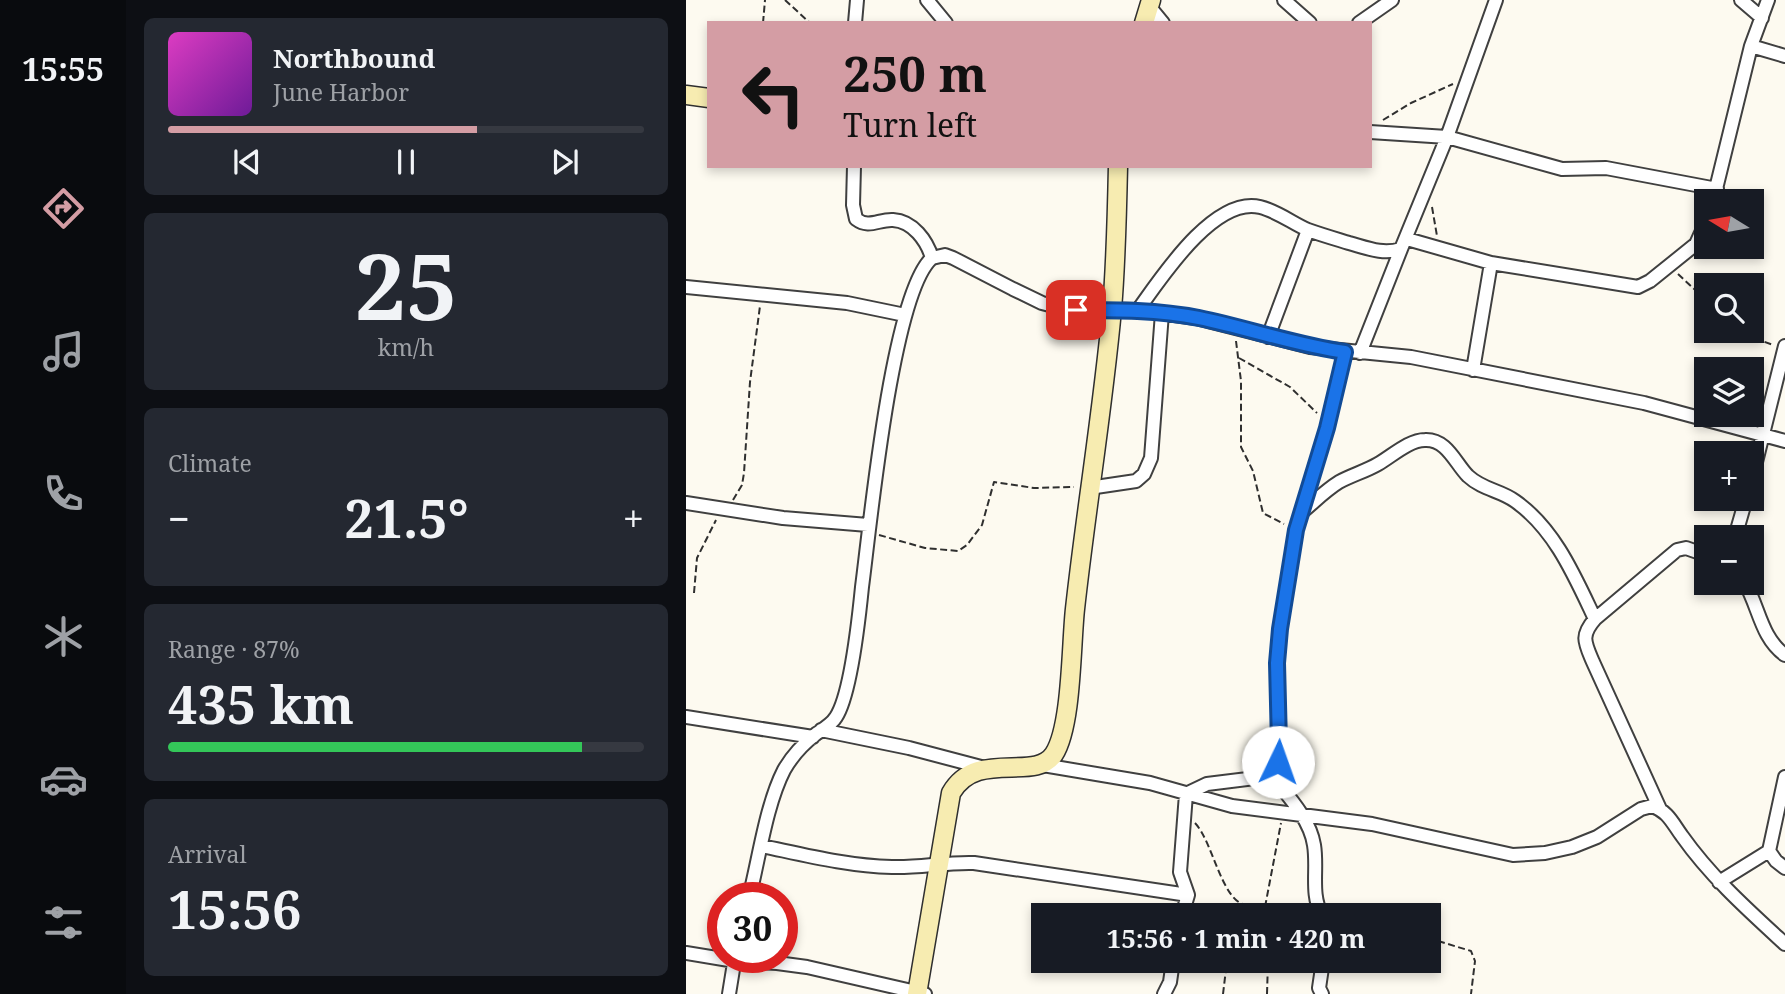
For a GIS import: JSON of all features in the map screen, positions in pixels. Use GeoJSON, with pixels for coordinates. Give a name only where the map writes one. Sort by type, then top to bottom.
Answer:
{"type":"FeatureCollection","features":[{"type":"Feature","properties":{"kind":"street"},"geometry":{"type":"LineString","coordinates":[[855,21],[857,0]]}},
{"type":"Feature","properties":{"kind":"street"},"geometry":{"type":"LineString","coordinates":[[927,0],[944,21]]}},
{"type":"Feature","properties":{"kind":"street"},"geometry":{"type":"LineString","coordinates":[[1284,0],[1308,21]]}},
{"type":"Feature","properties":{"kind":"street"},"geometry":{"type":"LineString","coordinates":[[1362,21],[1392,0]]}},
{"type":"Feature","properties":{"kind":"street"},"geometry":{"type":"LineString","coordinates":[[1360,353],[1447,137],[1496,0]]}},
{"type":"Feature","properties":{"kind":"street"},"geometry":{"type":"LineString","coordinates":[[1741,0],[1762,18]]}},
{"type":"Feature","properties":{"kind":"street"},"geometry":{"type":"LineString","coordinates":[[1716,189],[1751,46],[1768,0]]}},
{"type":"Feature","properties":{"kind":"street"},"geometry":{"type":"LineString","coordinates":[[1751,46],[1785,56]]}},
{"type":"Feature","properties":{"kind":"street"},"geometry":{"type":"LineString","coordinates":[[686,95],[707,98]]}},
{"type":"Feature","properties":{"kind":"street"},"geometry":{"type":"LineString","coordinates":[[1372,132],[1447,137],[1562,169],[1605,168],[1694,190]]}},
{"type":"Feature","properties":{"kind":"street"},"geometry":{"type":"LineString","coordinates":[[854,168],[853,205],[856,219],[870,225],[891,220],[904,224],[921,237],[932,258]]}},
{"type":"Feature","properties":{"kind":"street"},"geometry":{"type":"LineString","coordinates":[[1037,764],[1052,758],[1065,722],[1089,488],[1112,309],[1118,168]]}},
{"type":"Feature","properties":{"kind":"street"},"geometry":{"type":"LineString","coordinates":[[1138,310],[1171,263],[1201,232],[1244,205],[1261,207],[1308,230],[1379,252],[1391,253],[1404,244],[1491,264],[1638,287],[1669,267],[1694,246]]}},
{"type":"Feature","properties":{"kind":"street"},"geometry":{"type":"LineString","coordinates":[[1268,337],[1308,230]]}},
{"type":"Feature","properties":{"kind":"street"},"geometry":{"type":"LineString","coordinates":[[754,882],[774,793],[785,769],[799,748],[836,717],[846,689],[861,600],[868,528],[884,422],[905,315],[916,281],[932,258],[945,255],[1042,303],[1069,309],[1162,313],[1233,326],[1310,347],[1411,358],[1644,403],[1785,441]]}},
{"type":"Feature","properties":{"kind":"street"},"geometry":{"type":"LineString","coordinates":[[1473,370],[1491,264]]}},
{"type":"Feature","properties":{"kind":"street"},"geometry":{"type":"LineString","coordinates":[[686,287],[847,303],[905,315]]}},
{"type":"Feature","properties":{"kind":"street"},"geometry":{"type":"LineString","coordinates":[[1089,488],[1136,481],[1144,474],[1151,458],[1162,313]]}},
{"type":"Feature","properties":{"kind":"street"},"geometry":{"type":"LineString","coordinates":[[1762,441],[1785,348]]}},
{"type":"Feature","properties":{"kind":"street"},"geometry":{"type":"LineString","coordinates":[[1272,776],[1276,769],[1279,744],[1277,663],[1280,629],[1296,530],[1327,428],[1345,352]]}},
{"type":"Feature","properties":{"kind":"street"},"geometry":{"type":"LineString","coordinates":[[1302,513],[1336,484],[1376,466],[1419,440],[1439,442],[1479,485],[1512,498],[1536,520],[1556,543],[1569,564],[1595,619]]}},
{"type":"Feature","properties":{"kind":"street"},"geometry":{"type":"LineString","coordinates":[[686,503],[868,528]]}},
{"type":"Feature","properties":{"kind":"street"},"geometry":{"type":"LineString","coordinates":[[1660,809],[1585,644],[1584,636],[1595,619],[1676,550],[1686,548],[1694,551]]}},
{"type":"Feature","properties":{"kind":"street"},"geometry":{"type":"LineString","coordinates":[[1750,595],[1766,634],[1776,649],[1785,654]]}},
{"type":"Feature","properties":{"kind":"street"},"geometry":{"type":"LineString","coordinates":[[686,717],[817,733],[909,748],[985,768]]}},
{"type":"Feature","properties":{"kind":"street"},"geometry":{"type":"LineString","coordinates":[[798,966],[920,993],[951,793],[957,783],[970,773],[985,768],[1037,764],[1150,783],[1232,806],[1372,824],[1513,855],[1545,853],[1572,847],[1597,837],[1641,809],[1652,806],[1667,815],[1719,882],[1785,944]]}},
{"type":"Feature","properties":{"kind":"street"},"geometry":{"type":"LineString","coordinates":[[1272,776],[1302,814],[1314,843],[1315,889],[1318,903]]}},
{"type":"Feature","properties":{"kind":"street"},"geometry":{"type":"LineString","coordinates":[[1186,794],[1207,783],[1272,776]]}},
{"type":"Feature","properties":{"kind":"street"},"geometry":{"type":"LineString","coordinates":[[1785,777],[1769,851],[1776,862],[1785,868]]}},
{"type":"Feature","properties":{"kind":"street"},"geometry":{"type":"LineString","coordinates":[[1283,791],[1284,812]]}},
{"type":"Feature","properties":{"kind":"street"},"geometry":{"type":"LineString","coordinates":[[1186,794],[1180,872],[1188,895],[1186,903]]}},
{"type":"Feature","properties":{"kind":"street"},"geometry":{"type":"LineString","coordinates":[[762,846],[872,866],[910,867],[939,863],[974,863],[1188,895]]}},
{"type":"Feature","properties":{"kind":"street"},"geometry":{"type":"LineString","coordinates":[[1719,882],[1769,851]]}},
{"type":"Feature","properties":{"kind":"street"},"geometry":{"type":"LineString","coordinates":[[686,953],[707,956]]}},
{"type":"Feature","properties":{"kind":"street"},"geometry":{"type":"LineString","coordinates":[[729,994],[733,973]]}},
{"type":"Feature","properties":{"kind":"street"},"geometry":{"type":"LineString","coordinates":[[1164,994],[1171,973]]}},
{"type":"Feature","properties":{"kind":"street"},"geometry":{"type":"LineString","coordinates":[[1321,973],[1318,988],[1322,994]]}},
{"type":"Feature","properties":{"kind":"path"},"geometry":{"type":"LineString","coordinates":[[763,21],[765,0]]}},
{"type":"Feature","properties":{"kind":"path"},"geometry":{"type":"LineString","coordinates":[[785,0],[808,21]]}},
{"type":"Feature","properties":{"kind":"path"},"geometry":{"type":"LineString","coordinates":[[1381,121],[1411,103],[1468,76]]}},
{"type":"Feature","properties":{"kind":"path"},"geometry":{"type":"LineString","coordinates":[[1430,181],[1433,219],[1442,251]]}},
{"type":"Feature","properties":{"kind":"path"},"geometry":{"type":"LineString","coordinates":[[1669,267],[1694,289]]}},
{"type":"Feature","properties":{"kind":"path"},"geometry":{"type":"LineString","coordinates":[[694,593],[700,548],[718,517],[728,508],[742,485],[750,382],[762,294]]}},
{"type":"Feature","properties":{"kind":"path"},"geometry":{"type":"LineString","coordinates":[[1233,326],[1238,358],[1241,447],[1253,471],[1261,507],[1267,516],[1296,530]]}},
{"type":"Feature","properties":{"kind":"path"},"geometry":{"type":"LineString","coordinates":[[1764,341],[1785,348]]}},
{"type":"Feature","properties":{"kind":"path"},"geometry":{"type":"LineString","coordinates":[[1238,358],[1290,387],[1315,410],[1327,428]]}},
{"type":"Feature","properties":{"kind":"path"},"geometry":{"type":"LineString","coordinates":[[868,528],[925,548],[958,551],[967,545],[982,525],[994,482],[1034,488],[1089,488]]}},
{"type":"Feature","properties":{"kind":"path"},"geometry":{"type":"LineString","coordinates":[[1266,903],[1284,812]]}},
{"type":"Feature","properties":{"kind":"path"},"geometry":{"type":"LineString","coordinates":[[1184,813],[1203,832],[1227,889],[1239,903]]}},
{"type":"Feature","properties":{"kind":"path"},"geometry":{"type":"LineString","coordinates":[[1441,941],[1465,947],[1474,955],[1471,994]]}},
{"type":"Feature","properties":{"kind":"path"},"geometry":{"type":"LineString","coordinates":[[1223,994],[1226,973]]}},
{"type":"Feature","properties":{"kind":"path"},"geometry":{"type":"LineString","coordinates":[[1267,994],[1268,973]]}},
{"type":"Feature","properties":{"kind":"route"},"geometry":{"type":"LineString","coordinates":[[1076,310],[1138,310],[1196,318],[1310,347],[1345,352],[1327,428],[1296,530],[1277,663],[1278,762]]}}]}
